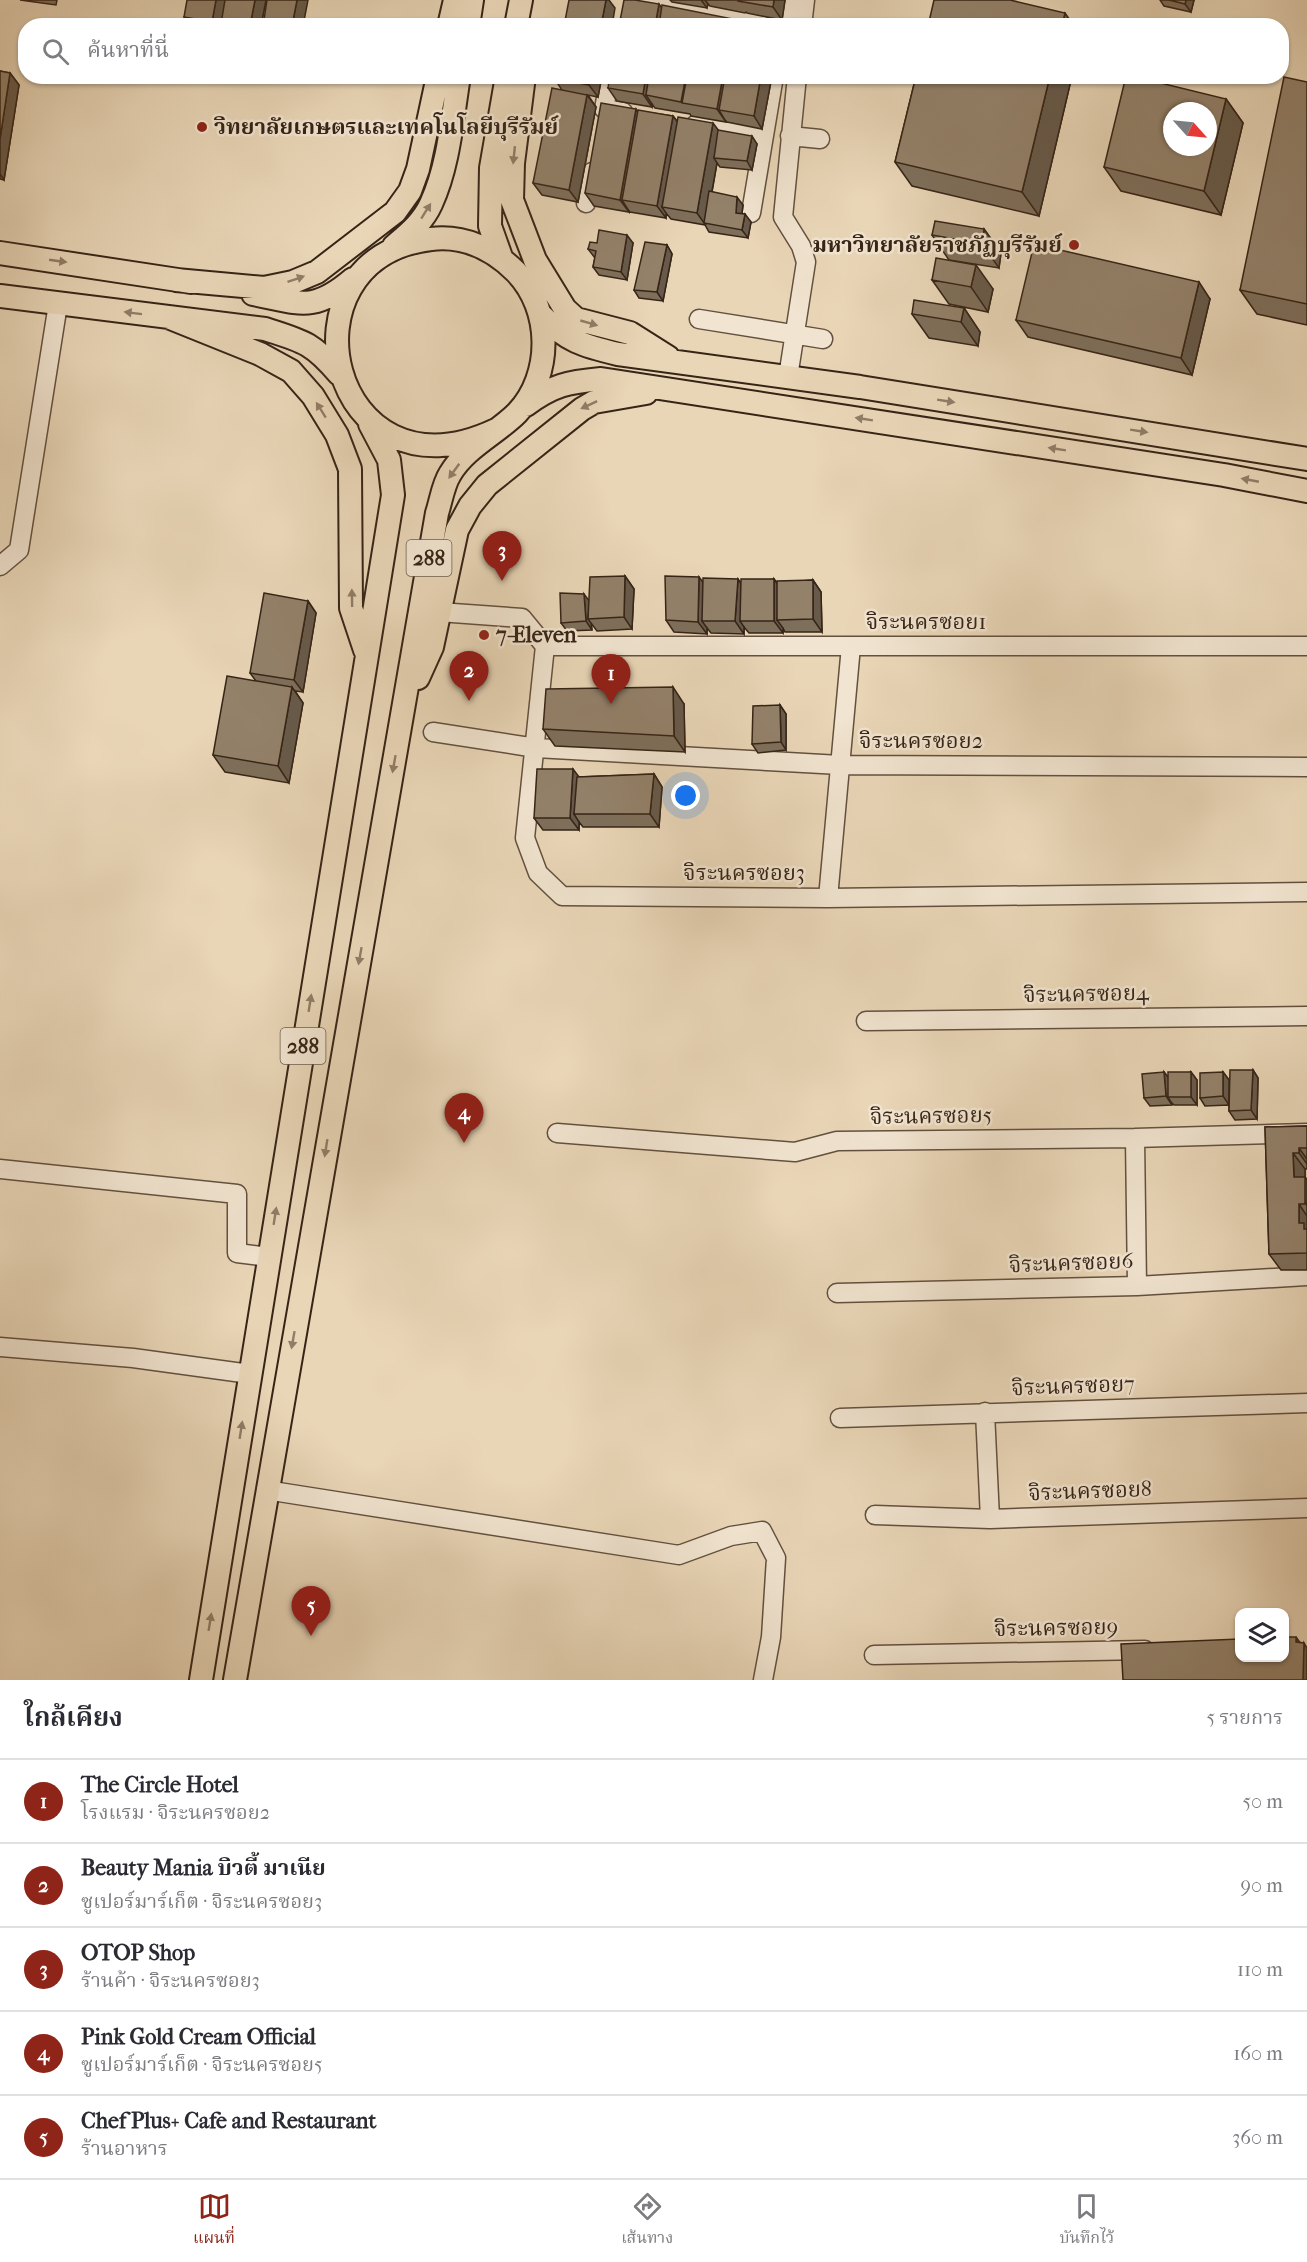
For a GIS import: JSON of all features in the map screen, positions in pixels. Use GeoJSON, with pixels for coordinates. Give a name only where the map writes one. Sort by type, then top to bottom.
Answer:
{"type":"FeatureCollection","features":[{"type":"Feature","properties":{"kind":"main road"},"geometry":{"type":"LineString","coordinates":[[451,18],[455,0]]}},
{"type":"Feature","properties":{"kind":"main road"},"geometry":{"type":"LineString","coordinates":[[469,18],[472,0]]}},
{"type":"Feature","properties":{"kind":"main road"},"geometry":{"type":"LineString","coordinates":[[518,18],[521,0]]}},
{"type":"Feature","properties":{"kind":"main road"},"geometry":{"type":"LineString","coordinates":[[527,0],[529,18]]}},
{"type":"Feature","properties":{"kind":"main road"},"geometry":{"type":"LineString","coordinates":[[176,280],[264,288],[293,282],[317,272],[386,219],[410,191],[418,169],[436,84]]}},
{"type":"Feature","properties":{"kind":"main road"},"geometry":{"type":"LineString","coordinates":[[0,253],[176,280],[309,304],[334,295],[413,230],[431,205],[446,157],[458,84]]}},
{"type":"Feature","properties":{"kind":"main road"},"geometry":{"type":"LineString","coordinates":[[501,257],[490,226],[491,168],[506,84]]}},
{"type":"Feature","properties":{"kind":"main road"},"geometry":{"type":"LineString","coordinates":[[523,84],[513,163],[512,200],[535,260],[565,309],[576,319],[630,333],[676,363]]}},
{"type":"Feature","properties":{"kind":"main road"},"geometry":{"type":"LineString","coordinates":[[386,253],[414,241],[444,237],[474,243],[501,257],[526,282],[541,315],[544,341],[542,367],[532,391],[518,412]]}},
{"type":"Feature","properties":{"kind":"main road"},"geometry":{"type":"LineString","coordinates":[[368,267],[349,291],[338,319],[336,348],[342,378],[351,399],[366,417],[389,434],[415,444],[434,446],[471,442],[496,430],[546,390],[568,382],[601,379],[1200,471],[1307,491]]}},
{"type":"Feature","properties":{"kind":"main road"},"geometry":{"type":"LineString","coordinates":[[0,296],[265,329],[304,341],[321,352],[342,378]]}},
{"type":"Feature","properties":{"kind":"main road"},"geometry":{"type":"LineString","coordinates":[[541,315],[557,332],[579,344],[676,363],[788,377],[1307,459]]}},
{"type":"Feature","properties":{"kind":"main road"},"geometry":{"type":"LineString","coordinates":[[168,317],[260,354],[291,371],[313,396],[337,435],[350,469],[351,608],[367,654]]}},
{"type":"Feature","properties":{"kind":"main road"},"geometry":{"type":"LineString","coordinates":[[405,707],[432,647],[457,530],[470,506],[487,485],[588,405],[667,390]]}},
{"type":"Feature","properties":{"kind":"main road","name":"288"},"geometry":{"type":"LineString","coordinates":[[201,1680],[393,495],[389,460],[366,417]]}},
{"type":"Feature","properties":{"kind":"main road","name":"288"},"geometry":{"type":"LineString","coordinates":[[235,1680],[266,1490],[440,503],[450,474],[467,454],[496,430]]}},
{"type":"Feature","properties":{"kind":"street"},"geometry":{"type":"LineString","coordinates":[[643,0],[727,18]]}},
{"type":"Feature","properties":{"kind":"street"},"geometry":{"type":"LineString","coordinates":[[785,18],[788,0]]}},
{"type":"Feature","properties":{"kind":"street"},"geometry":{"type":"LineString","coordinates":[[803,18],[805,0]]}},
{"type":"Feature","properties":{"kind":"street"},"geometry":{"type":"LineString","coordinates":[[600,130],[609,84]]}},
{"type":"Feature","properties":{"kind":"street"},"geometry":{"type":"LineString","coordinates":[[751,213],[773,84]]}},
{"type":"Feature","properties":{"kind":"street"},"geometry":{"type":"LineString","coordinates":[[788,377],[806,262],[801,246],[783,217],[795,84]]}},
{"type":"Feature","properties":{"kind":"street"},"geometry":{"type":"LineString","coordinates":[[604,109],[636,115]]}},
{"type":"Feature","properties":{"kind":"street"},"geometry":{"type":"LineString","coordinates":[[682,123],[763,137]]}},
{"type":"Feature","properties":{"kind":"street"},"geometry":{"type":"LineString","coordinates":[[790,136],[820,139]]}},
{"type":"Feature","properties":{"kind":"street"},"geometry":{"type":"LineString","coordinates":[[586,204],[596,151]]}},
{"type":"Feature","properties":{"kind":"street"},"geometry":{"type":"LineString","coordinates":[[0,566],[20,550],[58,304]]}},
{"type":"Feature","properties":{"kind":"street"},"geometry":{"type":"LineString","coordinates":[[699,319],[823,339]]}},
{"type":"Feature","properties":{"kind":"street"},"geometry":{"type":"LineString","coordinates":[[440,612],[522,618],[545,646]]}},
{"type":"Feature","properties":{"kind":"street","name":"จิระนครซอย1"},"geometry":{"type":"LineString","coordinates":[[545,646],[1307,646]]}},
{"type":"Feature","properties":{"kind":"street","name":"จิระนครซอย3"},"geometry":{"type":"LineString","coordinates":[[545,646],[525,838],[538,873],[562,896],[828,898],[1307,892]]}},
{"type":"Feature","properties":{"kind":"street"},"geometry":{"type":"LineString","coordinates":[[828,898],[851,646]]}},
{"type":"Feature","properties":{"kind":"street","name":"จิระนครซอย2"},"geometry":{"type":"LineString","coordinates":[[433,732],[536,748],[840,765],[1307,767]]}},
{"type":"Feature","properties":{"kind":"street","name":"จิระนครซอย4"},"geometry":{"type":"LineString","coordinates":[[866,1021],[1307,1016]]}},
{"type":"Feature","properties":{"kind":"street","name":"จิระนครซอย5"},"geometry":{"type":"LineString","coordinates":[[557,1133],[795,1152],[837,1141],[1135,1138],[1307,1133]]}},
{"type":"Feature","properties":{"kind":"street"},"geometry":{"type":"LineString","coordinates":[[1135,1138],[1137,1286]]}},
{"type":"Feature","properties":{"kind":"street"},"geometry":{"type":"LineString","coordinates":[[0,1169],[237,1194],[237,1253],[269,1257]]}},
{"type":"Feature","properties":{"kind":"street","name":"จิระนครซอย6"},"geometry":{"type":"LineString","coordinates":[[837,1293],[1137,1286],[1307,1276]]}},
{"type":"Feature","properties":{"kind":"street"},"geometry":{"type":"LineString","coordinates":[[0,1347],[133,1358],[250,1374]]}},
{"type":"Feature","properties":{"kind":"street","name":"จิระนครซอย7"},"geometry":{"type":"LineString","coordinates":[[840,1418],[1307,1403]]}},
{"type":"Feature","properties":{"kind":"street"},"geometry":{"type":"LineString","coordinates":[[985,1412],[990,1519]]}},
{"type":"Feature","properties":{"kind":"street"},"geometry":{"type":"LineString","coordinates":[[266,1490],[679,1555],[731,1536],[762,1531],[776,1558],[771,1637],[763,1680]]}},
{"type":"Feature","properties":{"kind":"street","name":"จิระนครซอย8"},"geometry":{"type":"LineString","coordinates":[[875,1515],[990,1519],[1307,1508]]}},
{"type":"Feature","properties":{"kind":"street","name":"จิระนครซอย9"},"geometry":{"type":"LineString","coordinates":[[874,1656],[1169,1649]]}},
{"type":"Feature","properties":{"kind":"building"},"geometry":{"type":"Polygon","coordinates":[[[187,0],[216,0],[213,18],[184,17],[187,0]]]}},
{"type":"Feature","properties":{"kind":"building"},"geometry":{"type":"Polygon","coordinates":[[[225,0],[255,0],[252,18],[222,18],[225,0]]]}},
{"type":"Feature","properties":{"kind":"building"},"geometry":{"type":"Polygon","coordinates":[[[267,0],[297,0],[294,18],[264,18],[267,0]]]}},
{"type":"Feature","properties":{"kind":"building"},"geometry":{"type":"Polygon","coordinates":[[[569,0],[606,0],[603,18],[566,18],[569,0]]]}},
{"type":"Feature","properties":{"kind":"building"},"geometry":{"type":"Polygon","coordinates":[[[624,0],[659,4],[656,18],[621,18],[624,0]]]}},
{"type":"Feature","properties":{"kind":"building"},"geometry":{"type":"Polygon","coordinates":[[[738,0],[774,0],[773,7],[738,0]]]}},
{"type":"Feature","properties":{"kind":"building"},"geometry":{"type":"Polygon","coordinates":[[[934,0],[1010,0],[1065,13],[1064,18],[930,18],[934,0]]]}},
{"type":"Feature","properties":{"kind":"building"},"geometry":{"type":"Polygon","coordinates":[[[1169,0],[1186,0],[1185,4],[1169,0]]]}},
{"type":"Feature","properties":{"kind":"building"},"geometry":{"type":"Polygon","coordinates":[[[662,5],[728,18],[660,18],[662,5]]]}},
{"type":"Feature","properties":{"kind":"building"},"geometry":{"type":"Polygon","coordinates":[[[0,71],[10,73],[0,139],[0,71]]]}},
{"type":"Feature","properties":{"kind":"building"},"geometry":{"type":"Polygon","coordinates":[[[1289,78],[1307,82],[1307,304],[1240,290],[1283,84],[1289,84],[1289,78]]]}},
{"type":"Feature","properties":{"kind":"building"},"geometry":{"type":"Polygon","coordinates":[[[609,84],[645,84],[643,94],[608,88],[609,84]]]}},
{"type":"Feature","properties":{"kind":"building"},"geometry":{"type":"Polygon","coordinates":[[[648,84],[684,84],[681,102],[646,95],[648,84]]]}},
{"type":"Feature","properties":{"kind":"building"},"geometry":{"type":"Polygon","coordinates":[[[686,84],[722,84],[717,109],[682,103],[686,84]]]}},
{"type":"Feature","properties":{"kind":"building"},"geometry":{"type":"Polygon","coordinates":[[[724,84],[760,84],[754,116],[719,110],[724,84]]]}},
{"type":"Feature","properties":{"kind":"building"},"geometry":{"type":"Polygon","coordinates":[[[914,84],[1048,84],[1022,192],[895,162],[914,84]]]}},
{"type":"Feature","properties":{"kind":"building"},"geometry":{"type":"Polygon","coordinates":[[[1124,84],[1165,84],[1226,99],[1217,137],[1217,102],[1163,102],[1163,156],[1212,156],[1204,191],[1104,167],[1124,84]]]}},
{"type":"Feature","properties":{"kind":"building"},"geometry":{"type":"Polygon","coordinates":[[[552,88],[587,95],[569,190],[533,183],[552,88]]]}},
{"type":"Feature","properties":{"kind":"building"},"geometry":{"type":"Polygon","coordinates":[[[601,103],[636,109],[620,200],[585,193],[601,103]]]}},
{"type":"Feature","properties":{"kind":"building"},"geometry":{"type":"Polygon","coordinates":[[[638,110],[673,116],[657,206],[622,200],[638,110]]]}},
{"type":"Feature","properties":{"kind":"building"},"geometry":{"type":"Polygon","coordinates":[[[678,117],[713,123],[697,213],[662,207],[678,117]]]}},
{"type":"Feature","properties":{"kind":"building"},"geometry":{"type":"Polygon","coordinates":[[[718,130],[752,136],[747,161],[714,158],[718,130]]]}},
{"type":"Feature","properties":{"kind":"building"},"geometry":{"type":"Polygon","coordinates":[[[709,191],[737,197],[736,213],[745,214],[742,230],[704,223],[709,191]]]}},
{"type":"Feature","properties":{"kind":"building"},"geometry":{"type":"Polygon","coordinates":[[[935,221],[984,229],[982,244],[932,235],[935,221]]]}},
{"type":"Feature","properties":{"kind":"building"},"geometry":{"type":"Polygon","coordinates":[[[599,230],[627,235],[621,272],[593,267],[596,251],[588,249],[590,242],[597,243],[599,230]]]}},
{"type":"Feature","properties":{"kind":"building"},"geometry":{"type":"Polygon","coordinates":[[[645,242],[667,245],[657,292],[634,290],[645,242]]]}},
{"type":"Feature","properties":{"kind":"building"},"geometry":{"type":"Polygon","coordinates":[[[1034,244],[1199,282],[1181,358],[1016,320],[1034,244]]]}},
{"type":"Feature","properties":{"kind":"building"},"geometry":{"type":"Polygon","coordinates":[[[936,258],[976,265],[971,287],[932,280],[936,258]]]}},
{"type":"Feature","properties":{"kind":"building"},"geometry":{"type":"Polygon","coordinates":[[[914,300],[964,308],[961,322],[912,314],[914,300]]]}},
{"type":"Feature","properties":{"kind":"building"},"geometry":{"type":"Polygon","coordinates":[[[625,576],[624,617],[588,619],[590,577],[625,576]]]}},
{"type":"Feature","properties":{"kind":"building"},"geometry":{"type":"Polygon","coordinates":[[[665,576],[699,577],[698,622],[666,620],[665,576]]]}},
{"type":"Feature","properties":{"kind":"building"},"geometry":{"type":"Polygon","coordinates":[[[703,578],[738,579],[735,621],[702,621],[703,578]]]}},
{"type":"Feature","properties":{"kind":"building"},"geometry":{"type":"Polygon","coordinates":[[[741,579],[774,579],[774,621],[740,621],[741,579]]]}},
{"type":"Feature","properties":{"kind":"building"},"geometry":{"type":"Polygon","coordinates":[[[813,580],[813,619],[777,620],[777,581],[813,580]]]}},
{"type":"Feature","properties":{"kind":"building"},"geometry":{"type":"Polygon","coordinates":[[[264,593],[308,601],[294,680],[250,673],[264,593]]]}},
{"type":"Feature","properties":{"kind":"building"},"geometry":{"type":"Polygon","coordinates":[[[560,593],[584,594],[586,621],[561,623],[560,593]]]}},
{"type":"Feature","properties":{"kind":"building"},"geometry":{"type":"Polygon","coordinates":[[[227,676],[292,687],[278,766],[213,755],[227,676]]]}},
{"type":"Feature","properties":{"kind":"building"},"geometry":{"type":"Polygon","coordinates":[[[673,687],[674,736],[543,729],[546,689],[673,687]]]}},
{"type":"Feature","properties":{"kind":"building"},"geometry":{"type":"Polygon","coordinates":[[[780,705],[781,742],[752,744],[753,706],[780,705]]]}},
{"type":"Feature","properties":{"kind":"building"},"geometry":{"type":"Polygon","coordinates":[[[537,769],[573,769],[570,818],[534,818],[537,769]]]}},
{"type":"Feature","properties":{"kind":"building"},"geometry":{"type":"Polygon","coordinates":[[[654,774],[650,814],[574,814],[577,777],[654,774]]]}},
{"type":"Feature","properties":{"kind":"building"},"geometry":{"type":"Polygon","coordinates":[[[1230,1070],[1253,1070],[1251,1110],[1229,1111],[1230,1070]]]}},
{"type":"Feature","properties":{"kind":"building"},"geometry":{"type":"Polygon","coordinates":[[[1164,1072],[1166,1096],[1144,1098],[1142,1074],[1164,1072]]]}},
{"type":"Feature","properties":{"kind":"building"},"geometry":{"type":"Polygon","coordinates":[[[1168,1072],[1191,1072],[1191,1097],[1168,1097],[1168,1072]]]}},
{"type":"Feature","properties":{"kind":"building"},"geometry":{"type":"Polygon","coordinates":[[[1223,1072],[1223,1096],[1200,1098],[1200,1073],[1223,1072]]]}},
{"type":"Feature","properties":{"kind":"building"},"geometry":{"type":"Polygon","coordinates":[[[1307,1126],[1307,1148],[1299,1148],[1299,1153],[1293,1153],[1294,1177],[1305,1177],[1305,1204],[1299,1204],[1299,1223],[1304,1223],[1304,1229],[1307,1229],[1307,1253],[1269,1254],[1265,1127],[1307,1126]]]}},
{"type":"Feature","properties":{"kind":"building"},"geometry":{"type":"Polygon","coordinates":[[[1289,1637],[1296,1637],[1296,1642],[1304,1643],[1303,1680],[1123,1680],[1121,1644],[1235,1639],[1235,1662],[1289,1662],[1289,1637]]]}},
{"type":"Feature","properties":{"kind":"place","name":"วิทยาลัยเกษตรและเทคโนโลยีบุรีรัมย์"},"geometry":{"type":"Point","coordinates":[202,127]}},
{"type":"Feature","properties":{"kind":"place","name":"มหาวิทยาลัยราชภัฏบุรีรัมย์"},"geometry":{"type":"Point","coordinates":[1074,245]}},
{"type":"Feature","properties":{"kind":"place","name":"OTOP Shop"},"geometry":{"type":"Point","coordinates":[502,581]}},
{"type":"Feature","properties":{"kind":"place","name":"7-Eleven"},"geometry":{"type":"Point","coordinates":[484,635]}},
{"type":"Feature","properties":{"kind":"place","name":"Beauty Mania บิวตี้ มาเนีย"},"geometry":{"type":"Point","coordinates":[469,701]}},
{"type":"Feature","properties":{"kind":"place","name":"The Circle Hotel"},"geometry":{"type":"Point","coordinates":[611,704]}},
{"type":"Feature","properties":{"kind":"place","name":"Pink Gold Cream Official"},"geometry":{"type":"Point","coordinates":[464,1143]}},
{"type":"Feature","properties":{"kind":"place","name":"Chef Plus+ Cafe and Restaurant"},"geometry":{"type":"Point","coordinates":[311,1636]}}]}
